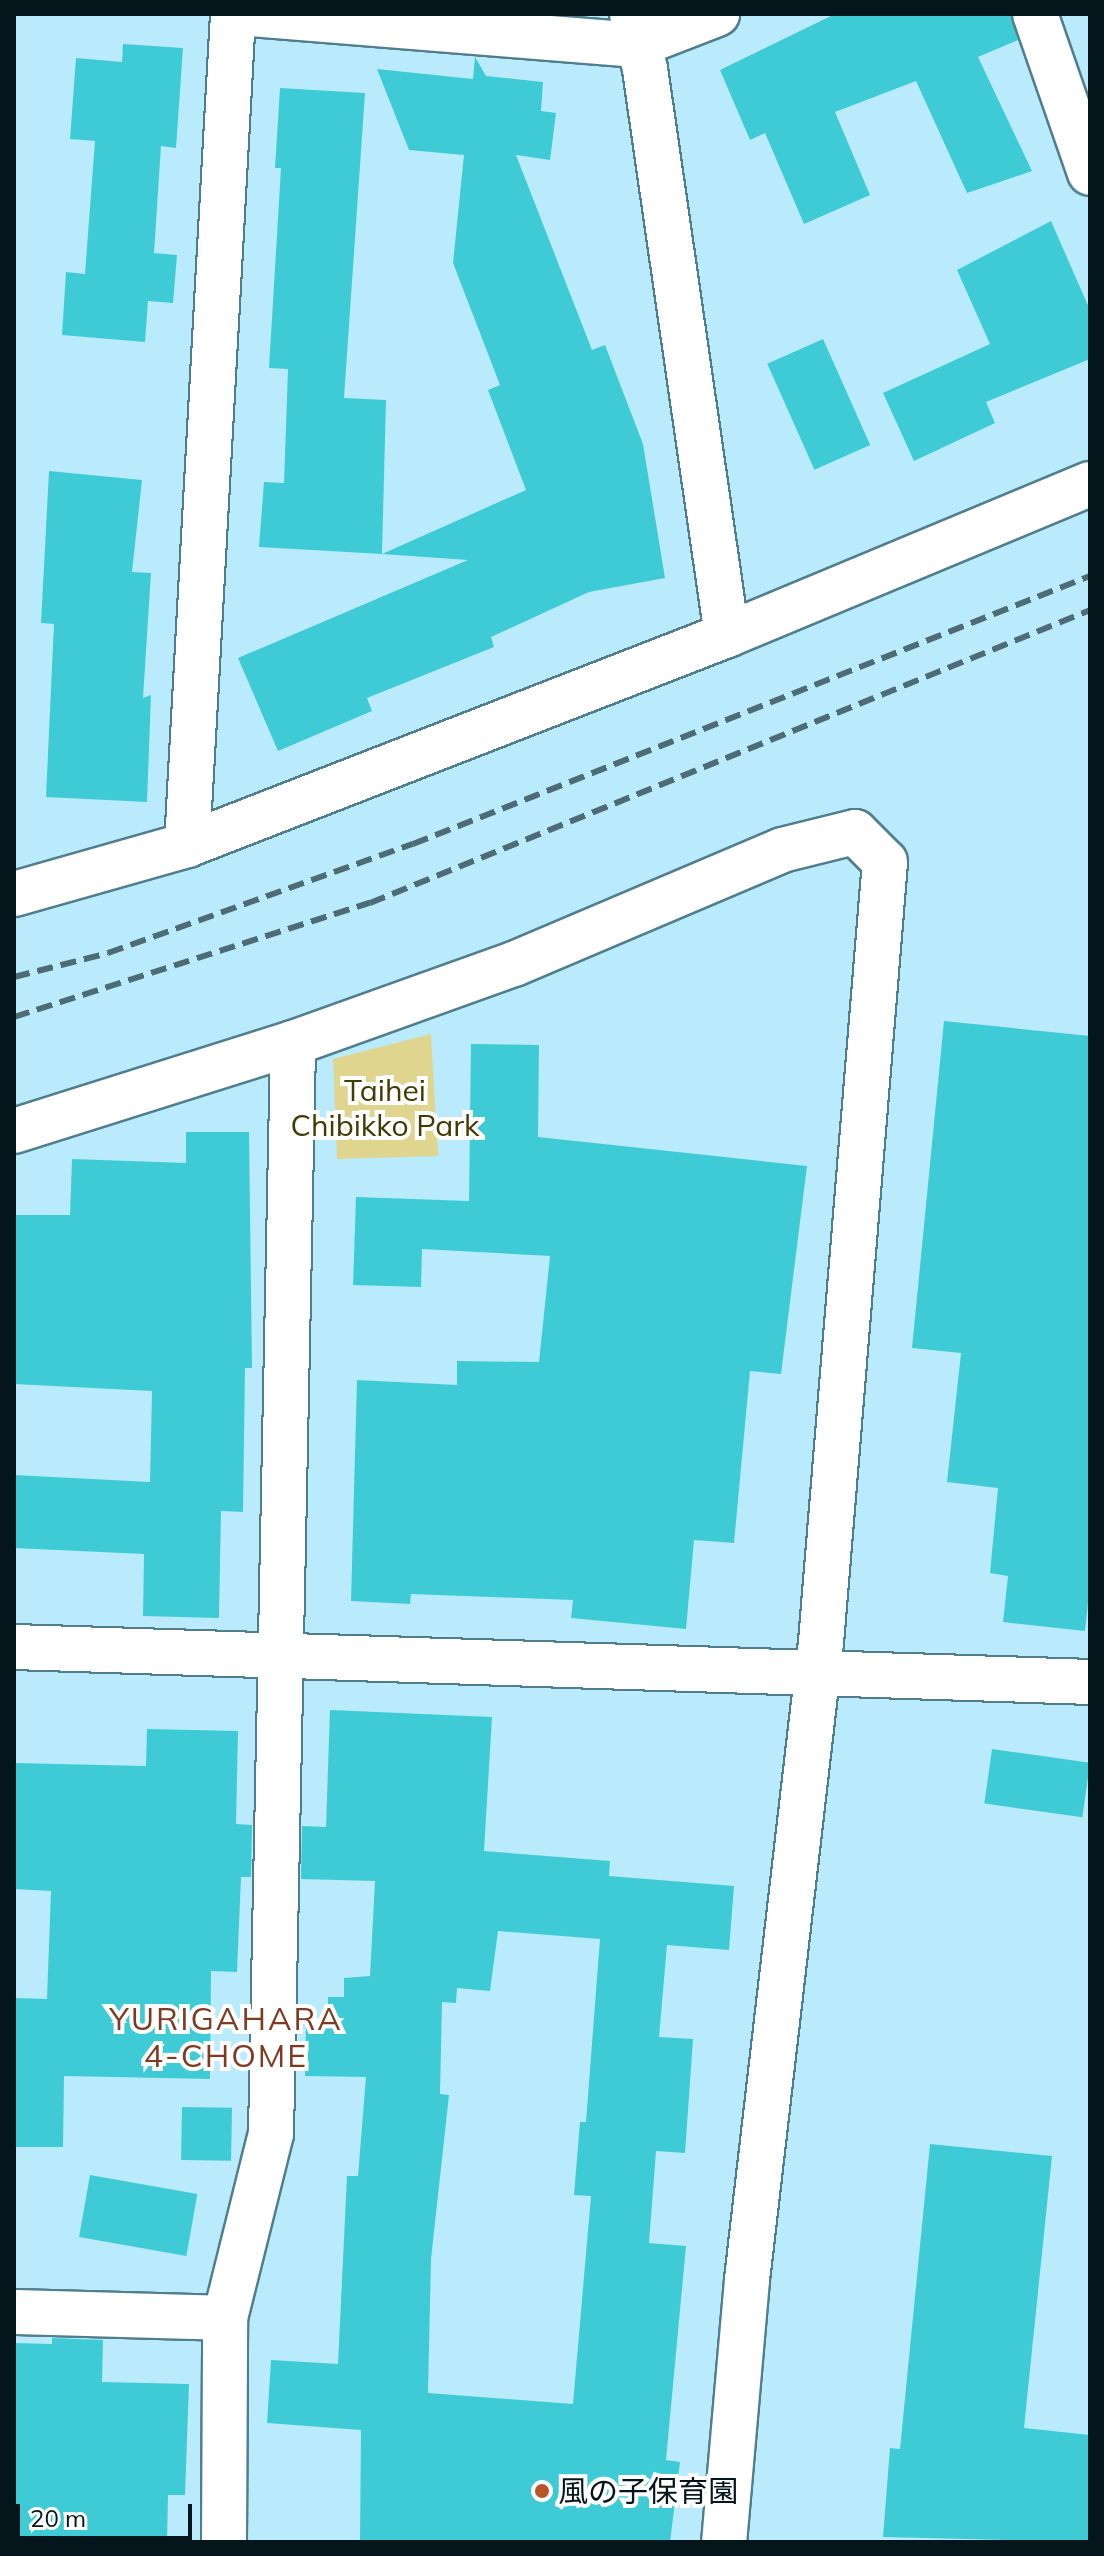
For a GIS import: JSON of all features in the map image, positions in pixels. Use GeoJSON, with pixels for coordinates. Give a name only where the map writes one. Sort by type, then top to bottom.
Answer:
{"type":"FeatureCollection","features":[{"type":"Feature","properties":{"kind":"street"},"geometry":{"type":"LineString","coordinates":[[187,845],[233,14]]}},
{"type":"Feature","properties":{"kind":"street"},"geometry":{"type":"LineString","coordinates":[[251,14],[635,29],[717,14]]}},
{"type":"Feature","properties":{"kind":"street"},"geometry":{"type":"LineString","coordinates":[[1035,14],[1090,173]]}},
{"type":"Feature","properties":{"kind":"street"},"geometry":{"type":"LineString","coordinates":[[635,29],[645,69],[727,635]]}},
{"type":"Feature","properties":{"kind":"street"},"geometry":{"type":"LineString","coordinates":[[14,894],[187,845],[727,635],[1090,484]]}},
{"type":"Feature","properties":{"kind":"street"},"geometry":{"type":"LineString","coordinates":[[14,1131],[293,1043],[514,964],[782,850],[855,832],[885,862],[858,1234],[818,1674],[747,2280],[724,2542]]}},
{"type":"Feature","properties":{"kind":"street"},"geometry":{"type":"LineString","coordinates":[[224,2542],[225,2318],[271,2134],[293,1043]]}},
{"type":"Feature","properties":{"kind":"street"},"geometry":{"type":"LineString","coordinates":[[14,1647],[1090,1682]]}},
{"type":"Feature","properties":{"kind":"street"},"geometry":{"type":"LineString","coordinates":[[14,2312],[225,2318]]}},
{"type":"Feature","properties":{"kind":"green space","name":"Taihei Chibikko Park"},"geometry":{"type":"Polygon","coordinates":[[[431,1034],[438,1156],[337,1159],[333,1059],[431,1034]]]}},
{"type":"Feature","properties":{"kind":"building"},"geometry":{"type":"Polygon","coordinates":[[[835,14],[1011,14],[1018,40],[978,57],[1032,171],[967,193],[916,81],[835,112],[870,195],[804,224],[765,133],[750,140],[720,70],[835,14]]]}},
{"type":"Feature","properties":{"kind":"building"},"geometry":{"type":"Polygon","coordinates":[[[123,44],[183,48],[176,148],[161,146],[154,253],[177,255],[173,303],[148,301],[145,342],[62,335],[66,272],[85,274],[95,141],[70,139],[76,58],[122,62],[123,44]]]}},
{"type":"Feature","properties":{"kind":"building"},"geometry":{"type":"Polygon","coordinates":[[[475,57],[486,76],[543,82],[541,111],[556,113],[550,160],[516,155],[592,350],[605,345],[643,444],[665,578],[589,592],[491,637],[494,647],[367,698],[372,711],[278,751],[238,658],[468,560],[382,554],[526,490],[488,390],[500,385],[453,263],[464,155],[409,150],[377,69],[473,79],[475,57]]]}},
{"type":"Feature","properties":{"kind":"building"},"geometry":{"type":"Polygon","coordinates":[[[280,88],[365,93],[344,398],[386,400],[382,554],[259,547],[264,482],[284,483],[288,369],[269,368],[281,168],[275,168],[280,88]]]}},
{"type":"Feature","properties":{"kind":"building"},"geometry":{"type":"Polygon","coordinates":[[[1051,221],[1090,310],[1090,359],[986,402],[995,423],[914,461],[883,393],[990,344],[957,270],[1051,221]]]}},
{"type":"Feature","properties":{"kind":"building"},"geometry":{"type":"Polygon","coordinates":[[[823,339],[870,445],[814,470],[767,364],[823,339]]]}},
{"type":"Feature","properties":{"kind":"building"},"geometry":{"type":"Polygon","coordinates":[[[49,471],[142,480],[132,572],[151,573],[143,698],[151,695],[147,802],[46,797],[54,624],[41,623],[49,471]]]}},
{"type":"Feature","properties":{"kind":"building"},"geometry":{"type":"Polygon","coordinates":[[[944,1021],[1090,1036],[1090,1585],[1085,1631],[1003,1622],[1008,1576],[990,1573],[998,1488],[947,1482],[961,1353],[912,1348],[944,1021]]]}},
{"type":"Feature","properties":{"kind":"building"},"geometry":{"type":"Polygon","coordinates":[[[471,1044],[539,1045],[538,1137],[807,1166],[781,1374],[750,1371],[734,1543],[694,1540],[686,1629],[571,1618],[573,1600],[411,1594],[410,1604],[351,1601],[357,1380],[457,1385],[457,1361],[539,1362],[550,1256],[422,1249],[421,1287],[353,1285],[356,1197],[469,1201],[471,1044]]]}},
{"type":"Feature","properties":{"kind":"building"},"geometry":{"type":"Polygon","coordinates":[[[186,1132],[249,1132],[252,1368],[245,1368],[243,1512],[221,1511],[219,1618],[143,1616],[144,1554],[14,1548],[14,1475],[150,1482],[152,1391],[14,1384],[14,1215],[70,1215],[72,1159],[186,1163],[186,1132]]]}},
{"type":"Feature","properties":{"kind":"building"},"geometry":{"type":"Polygon","coordinates":[[[330,1710],[492,1717],[484,1851],[610,1861],[609,1876],[734,1886],[729,1950],[667,1945],[659,2037],[693,2039],[685,2153],[656,2151],[649,2243],[686,2246],[666,2460],[680,2462],[670,2542],[360,2542],[361,2430],[267,2423],[271,2360],[338,2364],[347,2176],[358,2176],[366,2077],[305,2076],[306,2025],[328,2026],[328,1997],[344,1997],[344,1978],[370,1976],[375,1881],[301,1879],[302,1826],[326,1827],[330,1710]],[[498,1931],[490,1991],[457,1988],[456,2003],[442,2002],[440,2094],[449,2095],[431,2259],[428,2393],[573,2404],[591,2196],[574,2195],[580,2122],[586,2122],[600,1939],[498,1931]]]}},
{"type":"Feature","properties":{"kind":"building"},"geometry":{"type":"Polygon","coordinates":[[[147,1729],[238,1731],[236,1824],[252,1825],[251,1877],[241,1877],[237,1972],[211,1971],[210,2079],[64,2076],[63,2147],[14,2147],[14,1998],[47,1999],[51,1891],[14,1889],[14,1763],[146,1766],[147,1729]]]}},
{"type":"Feature","properties":{"kind":"building"},"geometry":{"type":"Polygon","coordinates":[[[992,1749],[1090,1763],[1082,1817],[984,1803],[992,1749]]]}},
{"type":"Feature","properties":{"kind":"building"},"geometry":{"type":"Polygon","coordinates":[[[182,2107],[232,2108],[231,2161],[181,2160],[182,2107]]]}},
{"type":"Feature","properties":{"kind":"building"},"geometry":{"type":"Polygon","coordinates":[[[930,2144],[1052,2156],[1024,2428],[1090,2435],[1090,2542],[883,2537],[890,2448],[900,2449],[930,2144]]]}},
{"type":"Feature","properties":{"kind":"building"},"geometry":{"type":"Polygon","coordinates":[[[90,2175],[197,2194],[186,2256],[79,2237],[90,2175]]]}},
{"type":"Feature","properties":{"kind":"building"},"geometry":{"type":"Polygon","coordinates":[[[52,2338],[103,2340],[102,2382],[189,2384],[185,2495],[168,2495],[167,2542],[14,2542],[14,2343],[52,2344],[52,2338]]]}},
{"type":"Feature","properties":{"kind":"railway"},"geometry":{"type":"LineString","coordinates":[[14,977],[108,953],[413,844],[1090,576]]}},
{"type":"Feature","properties":{"kind":"railway"},"geometry":{"type":"LineString","coordinates":[[14,1017],[370,903],[1090,610]]}},
{"type":"Feature","properties":{"kind":"place","name":"風の子保育園"},"geometry":{"type":"Point","coordinates":[542,2491]}},
{"type":"Feature","properties":{"kind":"district","name":"YURIGAHARA 4-CHOME"},"geometry":{"type":"Point","coordinates":[226,2038]}}]}
